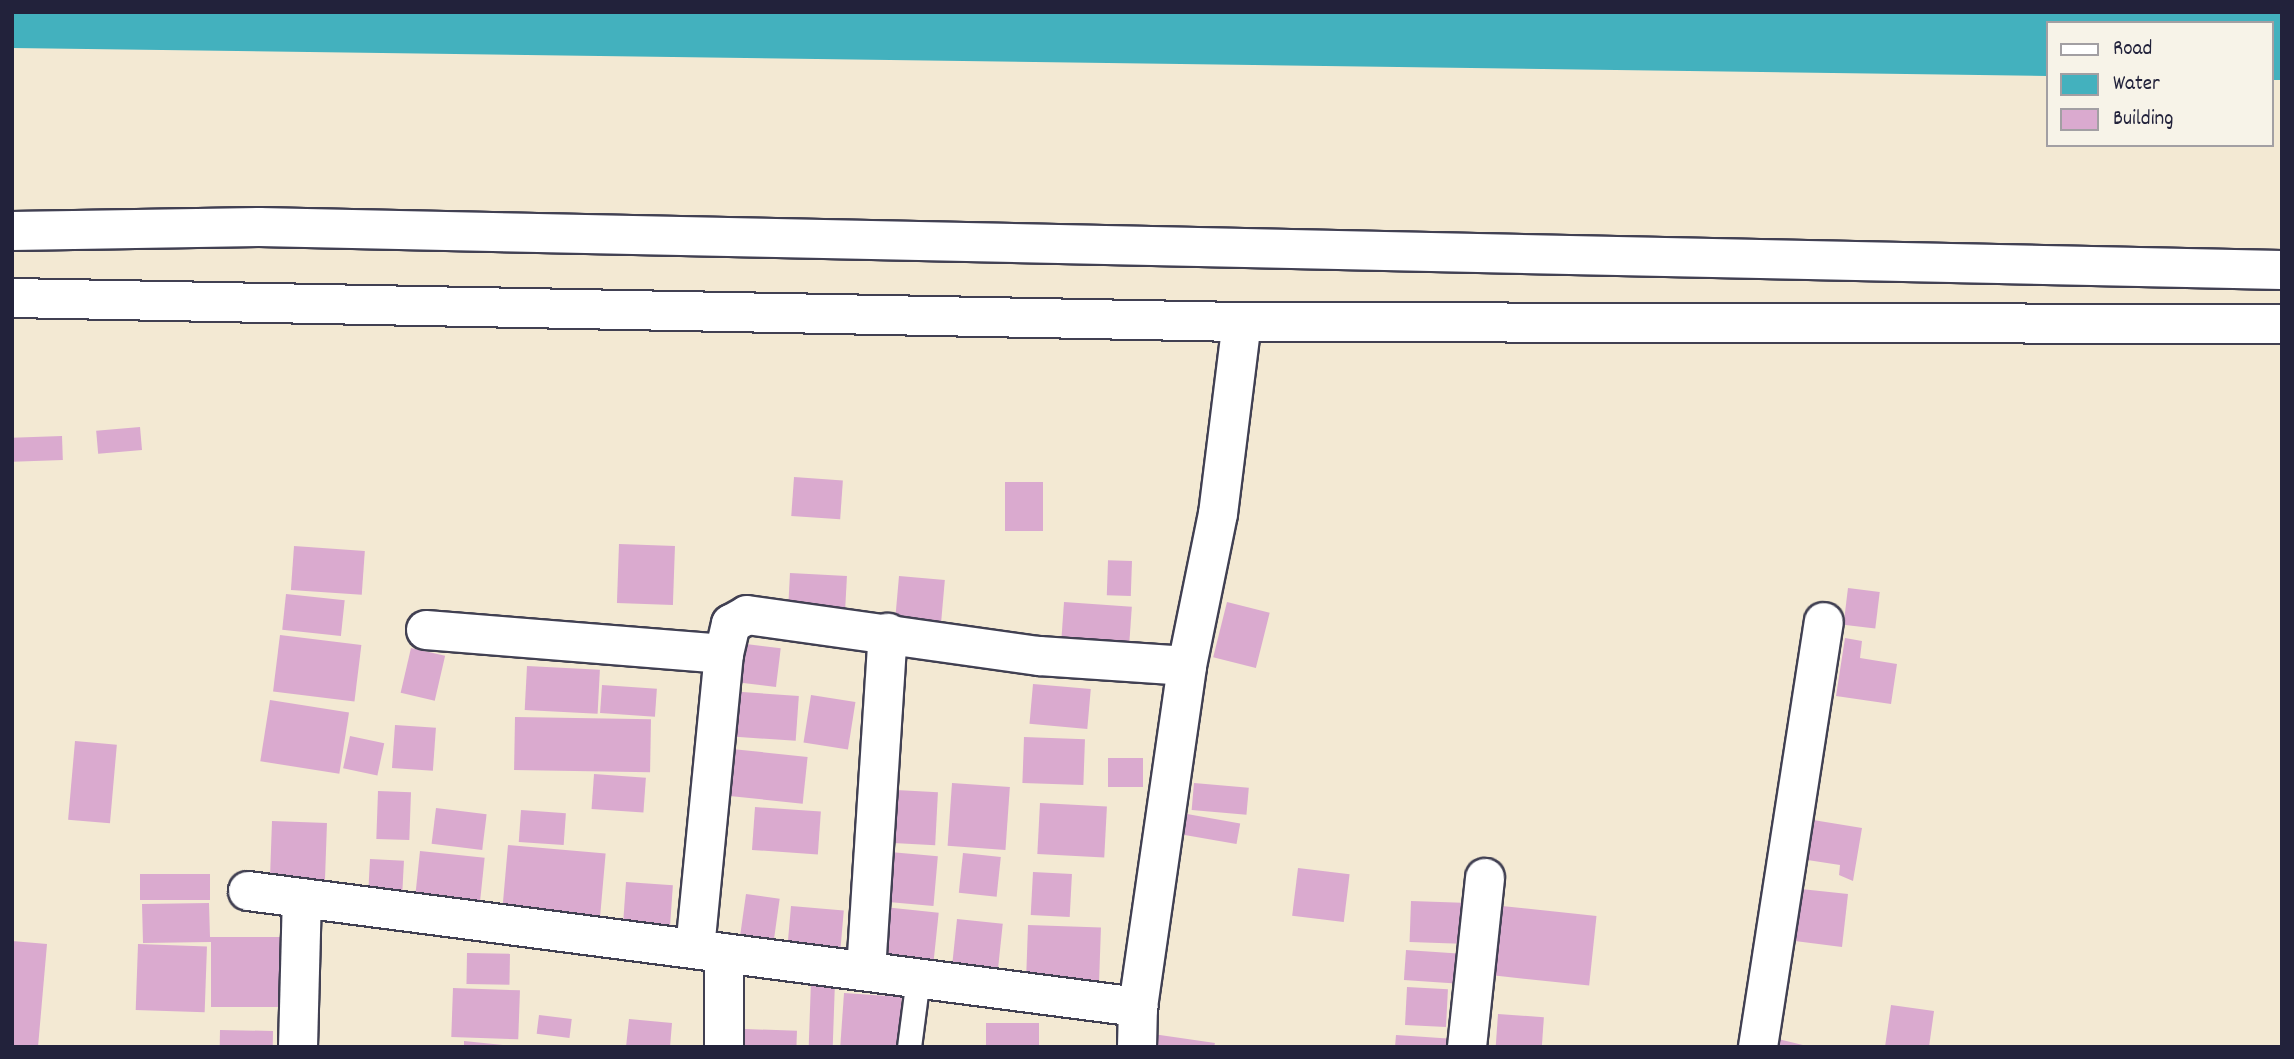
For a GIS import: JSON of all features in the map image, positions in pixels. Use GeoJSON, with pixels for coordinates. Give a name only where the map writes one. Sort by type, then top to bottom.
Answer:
{"type":"FeatureCollection","features":[{"type":"Feature","properties":{"kind":"street"},"geometry":{"type":"LineString","coordinates":[[12,230],[287,227],[2282,270]]}},
{"type":"Feature","properties":{"kind":"street"},"geometry":{"type":"LineString","coordinates":[[12,298],[1242,322],[2282,324]]}},
{"type":"Feature","properties":{"kind":"street"},"geometry":{"type":"LineString","coordinates":[[1136,1047],[1138,1007],[1186,666],[1217,514],[1242,322]]}},
{"type":"Feature","properties":{"kind":"street"},"geometry":{"type":"LineString","coordinates":[[724,1047],[710,951],[724,654],[731,624],[747,615],[1040,656],[1186,666]]}},
{"type":"Feature","properties":{"kind":"street"},"geometry":{"type":"LineString","coordinates":[[1758,1047],[1824,622]]}},
{"type":"Feature","properties":{"kind":"street"},"geometry":{"type":"LineString","coordinates":[[426,630],[724,654]]}},
{"type":"Feature","properties":{"kind":"street"},"geometry":{"type":"LineString","coordinates":[[866,971],[888,633]]}},
{"type":"Feature","properties":{"kind":"street"},"geometry":{"type":"LineString","coordinates":[[1467,1047],[1485,878]]}},
{"type":"Feature","properties":{"kind":"street"},"geometry":{"type":"LineString","coordinates":[[248,891],[1138,1007]]}},
{"type":"Feature","properties":{"kind":"street"},"geometry":{"type":"LineString","coordinates":[[298,1047],[302,898]]}},
{"type":"Feature","properties":{"kind":"lane"},"geometry":{"type":"LineString","coordinates":[[909,1047],[918,978]]}},
{"type":"Feature","properties":{"kind":"water"},"geometry":{"type":"Polygon","coordinates":[[[12,12],[2282,12],[2282,80],[2273,80],[2273,21],[2046,21],[2046,76],[12,48],[12,12]]]}},
{"type":"Feature","properties":{"kind":"building"},"geometry":{"type":"Polygon","coordinates":[[[140,427],[142,450],[98,454],[96,431],[140,427]]]}},
{"type":"Feature","properties":{"kind":"building"},"geometry":{"type":"Polygon","coordinates":[[[62,436],[63,460],[13,462],[12,438],[62,436]]]}},
{"type":"Feature","properties":{"kind":"building"},"geometry":{"type":"Polygon","coordinates":[[[794,477],[843,480],[840,519],[791,516],[794,477]]]}},
{"type":"Feature","properties":{"kind":"building"},"geometry":{"type":"Polygon","coordinates":[[[1005,482],[1043,482],[1043,531],[1005,531],[1005,482]]]}},
{"type":"Feature","properties":{"kind":"building"},"geometry":{"type":"Polygon","coordinates":[[[619,544],[675,546],[673,605],[617,603],[619,544]]]}},
{"type":"Feature","properties":{"kind":"building"},"geometry":{"type":"Polygon","coordinates":[[[294,546],[365,551],[362,595],[291,590],[294,546]]]}},
{"type":"Feature","properties":{"kind":"building"},"geometry":{"type":"Polygon","coordinates":[[[1108,560],[1132,561],[1131,596],[1107,595],[1108,560]]]}},
{"type":"Feature","properties":{"kind":"building"},"geometry":{"type":"Polygon","coordinates":[[[790,573],[847,576],[845,618],[788,615],[790,573]]]}},
{"type":"Feature","properties":{"kind":"building"},"geometry":{"type":"Polygon","coordinates":[[[899,576],[945,580],[941,626],[895,622],[899,576]]]}},
{"type":"Feature","properties":{"kind":"building"},"geometry":{"type":"Polygon","coordinates":[[[1848,588],[1880,592],[1875,629],[1843,625],[1848,588]]]}},
{"type":"Feature","properties":{"kind":"building"},"geometry":{"type":"Polygon","coordinates":[[[286,594],[345,600],[341,636],[282,630],[286,594]]]}},
{"type":"Feature","properties":{"kind":"building"},"geometry":{"type":"Polygon","coordinates":[[[1064,602],[1132,607],[1129,653],[1061,648],[1064,602]]]}},
{"type":"Feature","properties":{"kind":"building"},"geometry":{"type":"Polygon","coordinates":[[[1227,602],[1270,613],[1256,668],[1213,657],[1227,602]]]}},
{"type":"Feature","properties":{"kind":"building"},"geometry":{"type":"Polygon","coordinates":[[[280,635],[361,645],[354,702],[273,692],[280,635]]]}},
{"type":"Feature","properties":{"kind":"building"},"geometry":{"type":"Polygon","coordinates":[[[1845,638],[1862,641],[1860,658],[1897,664],[1891,704],[1836,696],[1845,638]]]}},
{"type":"Feature","properties":{"kind":"building"},"geometry":{"type":"Polygon","coordinates":[[[746,644],[781,648],[776,687],[741,683],[746,644]]]}},
{"type":"Feature","properties":{"kind":"building"},"geometry":{"type":"Polygon","coordinates":[[[411,648],[445,656],[435,701],[401,693],[411,648]]]}},
{"type":"Feature","properties":{"kind":"building"},"geometry":{"type":"Polygon","coordinates":[[[527,666],[600,670],[598,714],[525,710],[527,666]]]}},
{"type":"Feature","properties":{"kind":"building"},"geometry":{"type":"Polygon","coordinates":[[[1033,684],[1091,689],[1087,729],[1030,724],[1033,684]]]}},
{"type":"Feature","properties":{"kind":"building"},"geometry":{"type":"Polygon","coordinates":[[[602,685],[657,689],[655,717],[600,713],[602,685]]]}},
{"type":"Feature","properties":{"kind":"building"},"geometry":{"type":"Polygon","coordinates":[[[728,691],[799,696],[796,741],[725,736],[728,691]]]}},
{"type":"Feature","properties":{"kind":"building"},"geometry":{"type":"Polygon","coordinates":[[[811,695],[855,702],[848,749],[803,742],[811,695]]]}},
{"type":"Feature","properties":{"kind":"building"},"geometry":{"type":"Polygon","coordinates":[[[270,700],[349,713],[339,774],[260,761],[270,700]]]}},
{"type":"Feature","properties":{"kind":"building"},"geometry":{"type":"Polygon","coordinates":[[[515,717],[651,719],[650,772],[514,770],[515,717]]]}},
{"type":"Feature","properties":{"kind":"building"},"geometry":{"type":"Polygon","coordinates":[[[395,725],[436,728],[433,771],[392,768],[395,725]]]}},
{"type":"Feature","properties":{"kind":"building"},"geometry":{"type":"Polygon","coordinates":[[[350,736],[384,743],[377,776],[343,768],[350,736]]]}},
{"type":"Feature","properties":{"kind":"building"},"geometry":{"type":"Polygon","coordinates":[[[1024,737],[1085,739],[1083,785],[1022,783],[1024,737]]]}},
{"type":"Feature","properties":{"kind":"building"},"geometry":{"type":"Polygon","coordinates":[[[75,741],[117,745],[110,823],[68,820],[75,741]]]}},
{"type":"Feature","properties":{"kind":"building"},"geometry":{"type":"Polygon","coordinates":[[[732,749],[808,757],[803,804],[727,796],[732,749]]]}},
{"type":"Feature","properties":{"kind":"building"},"geometry":{"type":"Polygon","coordinates":[[[1108,758],[1143,758],[1143,787],[1108,787],[1108,758]]]}},
{"type":"Feature","properties":{"kind":"building"},"geometry":{"type":"Polygon","coordinates":[[[594,774],[646,778],[643,813],[592,809],[594,774]]]}},
{"type":"Feature","properties":{"kind":"building"},"geometry":{"type":"Polygon","coordinates":[[[952,783],[1010,787],[1005,850],[948,846],[952,783]]]}},
{"type":"Feature","properties":{"kind":"building"},"geometry":{"type":"Polygon","coordinates":[[[1194,783],[1249,788],[1246,815],[1192,810],[1194,783]]]}},
{"type":"Feature","properties":{"kind":"building"},"geometry":{"type":"Polygon","coordinates":[[[896,790],[938,792],[935,845],[893,843],[896,790]]]}},
{"type":"Feature","properties":{"kind":"building"},"geometry":{"type":"Polygon","coordinates":[[[378,791],[411,792],[409,840],[376,839],[378,791]]]}},
{"type":"Feature","properties":{"kind":"building"},"geometry":{"type":"Polygon","coordinates":[[[1040,803],[1107,807],[1104,857],[1037,854],[1040,803]]]}},
{"type":"Feature","properties":{"kind":"building"},"geometry":{"type":"Polygon","coordinates":[[[755,807],[821,812],[818,854],[752,850],[755,807]]]}},
{"type":"Feature","properties":{"kind":"building"},"geometry":{"type":"Polygon","coordinates":[[[436,808],[487,814],[482,850],[432,844],[436,808]]]}},
{"type":"Feature","properties":{"kind":"building"},"geometry":{"type":"Polygon","coordinates":[[[521,810],[566,813],[564,845],[519,842],[521,810]]]}},
{"type":"Feature","properties":{"kind":"building"},"geometry":{"type":"Polygon","coordinates":[[[1187,814],[1240,823],[1237,844],[1183,835],[1187,814]]]}},
{"type":"Feature","properties":{"kind":"building"},"geometry":{"type":"Polygon","coordinates":[[[1807,819],[1862,828],[1853,881],[1839,875],[1840,865],[1801,859],[1807,819]]]}},
{"type":"Feature","properties":{"kind":"building"},"geometry":{"type":"Polygon","coordinates":[[[272,821],[327,823],[325,889],[270,887],[272,821]]]}},
{"type":"Feature","properties":{"kind":"building"},"geometry":{"type":"Polygon","coordinates":[[[508,845],[606,854],[599,928],[501,920],[508,845]]]}},
{"type":"Feature","properties":{"kind":"building"},"geometry":{"type":"Polygon","coordinates":[[[420,851],[485,858],[479,908],[415,901],[420,851]]]}},
{"type":"Feature","properties":{"kind":"building"},"geometry":{"type":"Polygon","coordinates":[[[890,852],[938,856],[933,906],[886,902],[890,852]]]}},
{"type":"Feature","properties":{"kind":"building"},"geometry":{"type":"Polygon","coordinates":[[[963,853],[1001,857],[997,897],[959,893],[963,853]]]}},
{"type":"Feature","properties":{"kind":"building"},"geometry":{"type":"Polygon","coordinates":[[[370,859],[404,861],[402,894],[368,892],[370,859]]]}},
{"type":"Feature","properties":{"kind":"building"},"geometry":{"type":"Polygon","coordinates":[[[1298,868],[1350,874],[1344,922],[1292,916],[1298,868]]]}},
{"type":"Feature","properties":{"kind":"building"},"geometry":{"type":"Polygon","coordinates":[[[1033,872],[1072,874],[1070,917],[1031,915],[1033,872]]]}},
{"type":"Feature","properties":{"kind":"building"},"geometry":{"type":"Polygon","coordinates":[[[140,874],[210,874],[210,900],[140,900],[140,874]]]}},
{"type":"Feature","properties":{"kind":"building"},"geometry":{"type":"Polygon","coordinates":[[[626,882],[673,885],[670,925],[623,922],[626,882]]]}},
{"type":"Feature","properties":{"kind":"building"},"geometry":{"type":"Polygon","coordinates":[[[1801,889],[1848,894],[1842,947],[1787,940],[1801,889]]]}},
{"type":"Feature","properties":{"kind":"building"},"geometry":{"type":"Polygon","coordinates":[[[746,894],[780,899],[773,944],[740,940],[746,894]]]}},
{"type":"Feature","properties":{"kind":"building"},"geometry":{"type":"Polygon","coordinates":[[[1411,901],[1462,903],[1461,944],[1410,942],[1411,901]]]}},
{"type":"Feature","properties":{"kind":"building"},"geometry":{"type":"Polygon","coordinates":[[[209,903],[210,937],[284,937],[285,1007],[211,1007],[211,942],[143,943],[142,904],[209,903]]]}},
{"type":"Feature","properties":{"kind":"building"},"geometry":{"type":"Polygon","coordinates":[[[791,906],[844,911],[840,958],[787,954],[791,906]]]}},
{"type":"Feature","properties":{"kind":"building"},"geometry":{"type":"Polygon","coordinates":[[[1502,906],[1596,916],[1589,986],[1495,976],[1502,906]]]}},
{"type":"Feature","properties":{"kind":"building"},"geometry":{"type":"Polygon","coordinates":[[[884,907],[939,913],[933,966],[878,961],[884,907]]]}},
{"type":"Feature","properties":{"kind":"building"},"geometry":{"type":"Polygon","coordinates":[[[957,919],[1003,924],[998,970],[952,965],[957,919]]]}},
{"type":"Feature","properties":{"kind":"building"},"geometry":{"type":"Polygon","coordinates":[[[1028,925],[1101,928],[1099,990],[1026,987],[1028,925]]]}},
{"type":"Feature","properties":{"kind":"building"},"geometry":{"type":"Polygon","coordinates":[[[12,941],[47,944],[38,1047],[12,1047],[12,941]]]}},
{"type":"Feature","properties":{"kind":"building"},"geometry":{"type":"Polygon","coordinates":[[[138,944],[207,946],[205,1012],[136,1010],[138,944]]]}},
{"type":"Feature","properties":{"kind":"building"},"geometry":{"type":"Polygon","coordinates":[[[1406,950],[1465,954],[1463,984],[1404,980],[1406,950]]]}},
{"type":"Feature","properties":{"kind":"building"},"geometry":{"type":"Polygon","coordinates":[[[467,953],[510,954],[509,985],[466,984],[467,953]]]}},
{"type":"Feature","properties":{"kind":"building"},"geometry":{"type":"Polygon","coordinates":[[[811,981],[835,982],[833,1047],[809,1047],[811,981]]]}},
{"type":"Feature","properties":{"kind":"building"},"geometry":{"type":"Polygon","coordinates":[[[1407,987],[1448,989],[1446,1027],[1405,1025],[1407,987]]]}},
{"type":"Feature","properties":{"kind":"building"},"geometry":{"type":"Polygon","coordinates":[[[453,988],[520,990],[518,1039],[451,1037],[453,988]]]}},
{"type":"Feature","properties":{"kind":"building"},"geometry":{"type":"Polygon","coordinates":[[[844,993],[902,997],[898,1047],[840,1047],[844,993]]]}},
{"type":"Feature","properties":{"kind":"building"},"geometry":{"type":"Polygon","coordinates":[[[1891,1005],[1934,1011],[1929,1047],[1885,1047],[1891,1005]]]}},
{"type":"Feature","properties":{"kind":"building"},"geometry":{"type":"Polygon","coordinates":[[[1498,1014],[1544,1017],[1542,1047],[1496,1047],[1498,1014]]]}},
{"type":"Feature","properties":{"kind":"building"},"geometry":{"type":"Polygon","coordinates":[[[539,1015],[572,1019],[569,1038],[537,1034],[539,1015]]]}},
{"type":"Feature","properties":{"kind":"building"},"geometry":{"type":"Polygon","coordinates":[[[629,1019],[672,1023],[670,1047],[626,1047],[629,1019]]]}},
{"type":"Feature","properties":{"kind":"building"},"geometry":{"type":"Polygon","coordinates":[[[986,1023],[1039,1023],[1039,1047],[986,1047],[986,1023]]]}},
{"type":"Feature","properties":{"kind":"building"},"geometry":{"type":"Polygon","coordinates":[[[745,1029],[797,1031],[796,1047],[744,1047],[745,1029]]]}},
{"type":"Feature","properties":{"kind":"building"},"geometry":{"type":"Polygon","coordinates":[[[220,1030],[273,1031],[273,1047],[220,1047],[220,1030]]]}},
{"type":"Feature","properties":{"kind":"building"},"geometry":{"type":"Polygon","coordinates":[[[1153,1034],[1215,1043],[1214,1047],[1152,1047],[1153,1034]]]}},
{"type":"Feature","properties":{"kind":"building"},"geometry":{"type":"Polygon","coordinates":[[[1396,1035],[1455,1039],[1454,1047],[1395,1047],[1396,1035]]]}},
{"type":"Feature","properties":{"kind":"building"},"geometry":{"type":"Polygon","coordinates":[[[1778,1039],[1807,1046],[1776,1047],[1778,1039]]]}},
{"type":"Feature","properties":{"kind":"building"},"geometry":{"type":"Polygon","coordinates":[[[464,1041],[503,1045],[503,1047],[464,1047],[464,1041]]]}}]}
